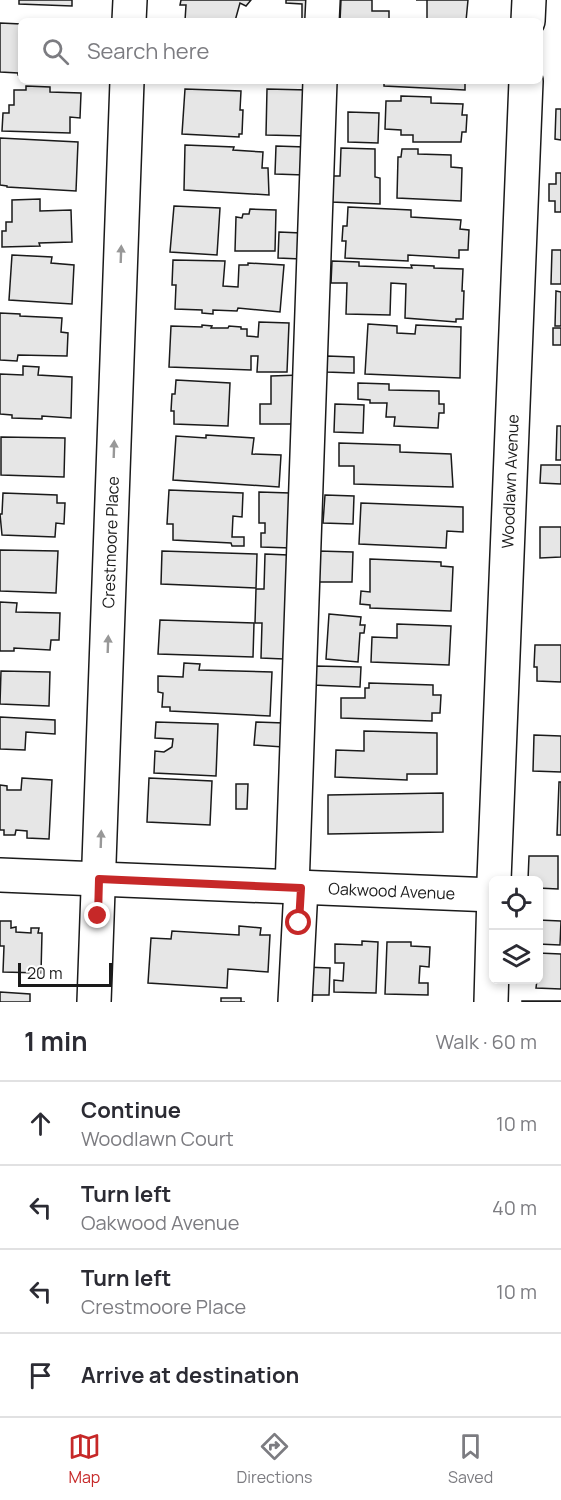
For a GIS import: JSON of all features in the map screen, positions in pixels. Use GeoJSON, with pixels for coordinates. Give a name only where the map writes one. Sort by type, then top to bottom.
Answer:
{"type":"FeatureCollection","features":[{"type":"Feature","properties":{"kind":"street"},"geometry":{"type":"LineString","coordinates":[[129,18],[130,0]]}},
{"type":"Feature","properties":{"kind":"street"},"geometry":{"type":"LineString","coordinates":[[322,18],[323,0]]}},
{"type":"Feature","properties":{"kind":"street"},"geometry":{"type":"LineString","coordinates":[[528,18],[529,0]]}},
{"type":"Feature","properties":{"kind":"street","name":"Crestmoore Place"},"geometry":{"type":"LineString","coordinates":[[94,1002],[127,84]]}},
{"type":"Feature","properties":{"kind":"street"},"geometry":{"type":"LineString","coordinates":[[295,1002],[296,888],[320,84]]}},
{"type":"Feature","properties":{"kind":"street","name":"Woodlawn Avenue"},"geometry":{"type":"LineString","coordinates":[[494,876],[526,84]]}},
{"type":"Feature","properties":{"kind":"street","name":"Oakwood Avenue"},"geometry":{"type":"LineString","coordinates":[[0,875],[489,894]]}},
{"type":"Feature","properties":{"kind":"street"},"geometry":{"type":"LineString","coordinates":[[491,1002],[493,930]]}},
{"type":"Feature","properties":{"kind":"building"},"geometry":{"type":"Polygon","coordinates":[[[19,0],[72,0],[72,6],[19,4],[19,0]]]}},
{"type":"Feature","properties":{"kind":"building"},"geometry":{"type":"Polygon","coordinates":[[[181,0],[251,0],[246,6],[240,3],[236,18],[185,18],[186,5],[180,5],[181,0]]]}},
{"type":"Feature","properties":{"kind":"building"},"geometry":{"type":"Polygon","coordinates":[[[286,0],[310,0],[309,18],[302,18],[302,4],[286,3],[286,0]]]}},
{"type":"Feature","properties":{"kind":"building"},"geometry":{"type":"Polygon","coordinates":[[[341,0],[372,0],[372,11],[389,11],[389,18],[340,18],[341,0]]]}},
{"type":"Feature","properties":{"kind":"building"},"geometry":{"type":"Polygon","coordinates":[[[427,0],[468,0],[466,18],[427,18],[427,0]]]}},
{"type":"Feature","properties":{"kind":"building"},"geometry":{"type":"Polygon","coordinates":[[[0,23],[18,24],[18,73],[0,72],[0,23]]]}},
{"type":"Feature","properties":{"kind":"building"},"geometry":{"type":"Polygon","coordinates":[[[384,84],[465,84],[465,90],[384,86],[384,84]]]}},
{"type":"Feature","properties":{"kind":"building"},"geometry":{"type":"Polygon","coordinates":[[[26,86],[50,87],[50,92],[81,93],[80,118],[70,117],[70,133],[2,131],[3,113],[9,113],[9,105],[14,105],[14,90],[26,90],[26,86]]]}},
{"type":"Feature","properties":{"kind":"building"},"geometry":{"type":"Polygon","coordinates":[[[185,89],[241,91],[242,134],[239,134],[239,137],[182,134],[185,89]]]}},
{"type":"Feature","properties":{"kind":"building"},"geometry":{"type":"Polygon","coordinates":[[[267,89],[308,90],[308,136],[266,135],[267,89]]]}},
{"type":"Feature","properties":{"kind":"building"},"geometry":{"type":"Polygon","coordinates":[[[401,96],[431,97],[431,103],[463,104],[462,115],[467,115],[466,132],[462,132],[461,142],[413,142],[413,135],[401,135],[401,130],[385,129],[386,101],[401,101],[401,96]]]}},
{"type":"Feature","properties":{"kind":"building"},"geometry":{"type":"Polygon","coordinates":[[[556,109],[561,109],[561,140],[555,139],[556,109]]]}},
{"type":"Feature","properties":{"kind":"building"},"geometry":{"type":"Polygon","coordinates":[[[348,112],[379,113],[378,143],[348,142],[348,112]]]}},
{"type":"Feature","properties":{"kind":"building"},"geometry":{"type":"Polygon","coordinates":[[[0,138],[78,142],[76,191],[0,185],[0,138]]]}},
{"type":"Feature","properties":{"kind":"building"},"geometry":{"type":"Polygon","coordinates":[[[185,145],[234,147],[233,150],[263,152],[262,168],[268,168],[269,195],[184,190],[185,145]]]}},
{"type":"Feature","properties":{"kind":"building"},"geometry":{"type":"Polygon","coordinates":[[[276,146],[305,147],[304,175],[275,174],[276,146]]]}},
{"type":"Feature","properties":{"kind":"building"},"geometry":{"type":"Polygon","coordinates":[[[341,148],[375,149],[375,177],[380,178],[380,204],[331,202],[331,176],[340,176],[341,148]]]}},
{"type":"Feature","properties":{"kind":"building"},"geometry":{"type":"Polygon","coordinates":[[[402,149],[418,149],[418,154],[451,155],[451,167],[462,168],[461,201],[397,198],[398,157],[401,157],[402,149]]]}},
{"type":"Feature","properties":{"kind":"building"},"geometry":{"type":"Polygon","coordinates":[[[556,173],[561,173],[561,212],[555,212],[555,201],[549,201],[549,184],[556,184],[556,173]]]}},
{"type":"Feature","properties":{"kind":"building"},"geometry":{"type":"Polygon","coordinates":[[[40,199],[40,211],[71,210],[72,242],[2,247],[2,231],[6,231],[6,222],[12,222],[12,200],[40,199]]]}},
{"type":"Feature","properties":{"kind":"building"},"geometry":{"type":"Polygon","coordinates":[[[174,206],[220,208],[217,255],[170,252],[174,206]]]}},
{"type":"Feature","properties":{"kind":"building"},"geometry":{"type":"Polygon","coordinates":[[[348,207],[411,210],[411,217],[461,220],[460,229],[469,230],[468,250],[459,250],[459,258],[408,255],[408,261],[345,258],[346,241],[342,241],[343,226],[347,226],[348,207]]]}},
{"type":"Feature","properties":{"kind":"building"},"geometry":{"type":"Polygon","coordinates":[[[250,209],[276,210],[275,251],[235,251],[236,217],[242,218],[243,214],[249,214],[250,209]]]}},
{"type":"Feature","properties":{"kind":"building"},"geometry":{"type":"Polygon","coordinates":[[[279,232],[301,233],[301,259],[278,258],[279,232]]]}},
{"type":"Feature","properties":{"kind":"building"},"geometry":{"type":"Polygon","coordinates":[[[552,250],[561,250],[561,284],[551,284],[552,250]]]}},
{"type":"Feature","properties":{"kind":"building"},"geometry":{"type":"Polygon","coordinates":[[[12,255],[52,257],[51,263],[74,265],[72,304],[9,300],[12,255]]]}},
{"type":"Feature","properties":{"kind":"building"},"geometry":{"type":"Polygon","coordinates":[[[173,260],[225,261],[223,286],[238,287],[239,265],[248,265],[248,263],[284,265],[280,312],[238,308],[237,311],[213,310],[213,314],[202,313],[202,310],[175,309],[176,285],[172,285],[173,260]]]}},
{"type":"Feature","properties":{"kind":"building"},"geometry":{"type":"Polygon","coordinates":[[[332,261],[359,262],[359,266],[412,268],[411,265],[463,269],[463,319],[456,319],[456,322],[405,318],[406,284],[391,283],[390,315],[346,314],[347,283],[331,283],[332,261]]]}},
{"type":"Feature","properties":{"kind":"building"},"geometry":{"type":"Polygon","coordinates":[[[556,291],[561,292],[561,326],[555,326],[556,291]]]}},
{"type":"Feature","properties":{"kind":"building"},"geometry":{"type":"Polygon","coordinates":[[[0,313],[62,318],[61,332],[68,333],[67,356],[18,355],[17,361],[0,360],[0,313]]]}},
{"type":"Feature","properties":{"kind":"building"},"geometry":{"type":"Polygon","coordinates":[[[259,322],[289,323],[287,372],[257,372],[258,356],[251,356],[251,370],[169,367],[171,326],[241,327],[241,329],[247,329],[247,336],[258,337],[259,322]]]}},
{"type":"Feature","properties":{"kind":"building"},"geometry":{"type":"Polygon","coordinates":[[[368,324],[397,326],[397,333],[415,334],[416,325],[461,327],[460,378],[365,374],[368,324]]]}},
{"type":"Feature","properties":{"kind":"building"},"geometry":{"type":"Polygon","coordinates":[[[553,328],[561,328],[561,345],[553,345],[553,328]]]}},
{"type":"Feature","properties":{"kind":"building"},"geometry":{"type":"Polygon","coordinates":[[[327,356],[354,357],[354,373],[326,372],[327,356]]]}},
{"type":"Feature","properties":{"kind":"building"},"geometry":{"type":"Polygon","coordinates":[[[23,366],[39,367],[38,375],[72,377],[71,418],[42,416],[42,419],[12,418],[12,415],[0,414],[0,374],[23,375],[23,366]]]}},
{"type":"Feature","properties":{"kind":"building"},"geometry":{"type":"Polygon","coordinates":[[[300,375],[294,424],[260,424],[260,404],[271,404],[271,376],[300,375]]]}},
{"type":"Feature","properties":{"kind":"building"},"geometry":{"type":"Polygon","coordinates":[[[176,380],[230,383],[228,426],[174,424],[174,411],[171,411],[176,380]]]}},
{"type":"Feature","properties":{"kind":"building"},"geometry":{"type":"Polygon","coordinates":[[[358,383],[389,384],[389,390],[439,391],[439,404],[444,404],[444,413],[439,413],[438,428],[394,426],[395,417],[386,417],[387,403],[370,403],[370,400],[358,399],[358,383]]]}},
{"type":"Feature","properties":{"kind":"building"},"geometry":{"type":"Polygon","coordinates":[[[335,404],[364,405],[363,433],[334,432],[335,404]]]}},
{"type":"Feature","properties":{"kind":"building"},"geometry":{"type":"Polygon","coordinates":[[[557,426],[561,426],[561,460],[556,460],[557,426]]]}},
{"type":"Feature","properties":{"kind":"building"},"geometry":{"type":"Polygon","coordinates":[[[206,435],[254,438],[252,454],[281,455],[279,487],[173,480],[176,436],[206,438],[206,435]]]}},
{"type":"Feature","properties":{"kind":"building"},"geometry":{"type":"Polygon","coordinates":[[[1,437],[65,438],[64,477],[1,475],[1,437]]]}},
{"type":"Feature","properties":{"kind":"building"},"geometry":{"type":"Polygon","coordinates":[[[339,443],[400,445],[400,452],[451,454],[453,487],[354,484],[354,466],[339,466],[339,443]]]}},
{"type":"Feature","properties":{"kind":"building"},"geometry":{"type":"Polygon","coordinates":[[[541,465],[561,465],[561,484],[540,483],[541,465]]]}},
{"type":"Feature","properties":{"kind":"building"},"geometry":{"type":"Polygon","coordinates":[[[169,490],[243,493],[242,517],[233,516],[232,537],[244,537],[244,546],[232,546],[231,543],[173,540],[173,524],[167,524],[169,490]]]}},
{"type":"Feature","properties":{"kind":"building"},"geometry":{"type":"Polygon","coordinates":[[[259,492],[290,493],[291,548],[261,547],[261,533],[265,533],[265,523],[259,523],[259,492]]]}},
{"type":"Feature","properties":{"kind":"building"},"geometry":{"type":"Polygon","coordinates":[[[3,493],[57,495],[57,503],[65,503],[64,524],[56,523],[55,537],[2,535],[0,514],[2,514],[3,493]]]}},
{"type":"Feature","properties":{"kind":"building"},"geometry":{"type":"Polygon","coordinates":[[[325,495],[354,496],[353,524],[323,523],[325,495]]]}},
{"type":"Feature","properties":{"kind":"building"},"geometry":{"type":"Polygon","coordinates":[[[361,503],[463,507],[463,532],[447,531],[446,548],[359,544],[361,503]]]}},
{"type":"Feature","properties":{"kind":"building"},"geometry":{"type":"Polygon","coordinates":[[[540,527],[561,527],[561,557],[540,558],[540,527]]]}},
{"type":"Feature","properties":{"kind":"building"},"geometry":{"type":"Polygon","coordinates":[[[0,550],[58,551],[56,593],[0,591],[0,550]]]}},
{"type":"Feature","properties":{"kind":"building"},"geometry":{"type":"Polygon","coordinates":[[[162,551],[257,554],[256,588],[161,584],[162,551]]]}},
{"type":"Feature","properties":{"kind":"building"},"geometry":{"type":"Polygon","coordinates":[[[318,551],[353,552],[352,582],[317,582],[318,551]]]}},
{"type":"Feature","properties":{"kind":"building"},"geometry":{"type":"Polygon","coordinates":[[[265,554],[288,555],[288,625],[285,624],[284,659],[261,658],[262,623],[255,623],[256,589],[264,589],[265,554]]]}},
{"type":"Feature","properties":{"kind":"building"},"geometry":{"type":"Polygon","coordinates":[[[370,559],[441,562],[441,566],[453,567],[451,611],[370,608],[370,605],[360,604],[361,591],[370,592],[370,559]]]}},
{"type":"Feature","properties":{"kind":"building"},"geometry":{"type":"Polygon","coordinates":[[[0,602],[17,603],[16,612],[60,613],[59,640],[51,640],[50,650],[14,648],[14,651],[0,651],[0,602]]]}},
{"type":"Feature","properties":{"kind":"building"},"geometry":{"type":"Polygon","coordinates":[[[329,614],[361,617],[360,625],[365,625],[364,633],[360,633],[358,662],[326,659],[329,614]]]}},
{"type":"Feature","properties":{"kind":"building"},"geometry":{"type":"Polygon","coordinates":[[[160,620],[254,623],[253,657],[158,654],[160,620]]]}},
{"type":"Feature","properties":{"kind":"building"},"geometry":{"type":"Polygon","coordinates":[[[397,624],[451,626],[449,665],[371,662],[372,637],[397,638],[397,624]]]}},
{"type":"Feature","properties":{"kind":"building"},"geometry":{"type":"Polygon","coordinates":[[[535,645],[561,645],[561,682],[537,681],[537,667],[534,667],[535,645]]]}},
{"type":"Feature","properties":{"kind":"building"},"geometry":{"type":"Polygon","coordinates":[[[184,663],[200,664],[199,670],[272,672],[270,716],[170,711],[170,707],[162,707],[163,693],[158,692],[158,676],[183,677],[184,663]]]}},
{"type":"Feature","properties":{"kind":"building"},"geometry":{"type":"Polygon","coordinates":[[[314,666],[361,667],[360,687],[313,685],[314,666]]]}},
{"type":"Feature","properties":{"kind":"building"},"geometry":{"type":"Polygon","coordinates":[[[1,671],[50,672],[49,706],[0,704],[1,671]]]}},
{"type":"Feature","properties":{"kind":"building"},"geometry":{"type":"Polygon","coordinates":[[[369,683],[433,685],[433,695],[441,695],[440,713],[432,713],[432,721],[341,718],[341,698],[365,698],[365,688],[369,688],[369,683]]]}},
{"type":"Feature","properties":{"kind":"building"},"geometry":{"type":"Polygon","coordinates":[[[0,717],[55,720],[55,734],[26,732],[25,750],[0,749],[0,717]]]}},
{"type":"Feature","properties":{"kind":"building"},"geometry":{"type":"Polygon","coordinates":[[[156,722],[218,724],[216,776],[154,773],[155,751],[164,752],[172,747],[173,739],[155,738],[156,722]]]}},
{"type":"Feature","properties":{"kind":"building"},"geometry":{"type":"Polygon","coordinates":[[[256,722],[284,723],[283,747],[254,745],[256,722]]]}},
{"type":"Feature","properties":{"kind":"building"},"geometry":{"type":"Polygon","coordinates":[[[364,731],[437,733],[437,774],[407,774],[407,780],[335,777],[336,750],[364,751],[364,731]]]}},
{"type":"Feature","properties":{"kind":"building"},"geometry":{"type":"Polygon","coordinates":[[[534,735],[561,736],[561,772],[533,771],[534,735]]]}},
{"type":"Feature","properties":{"kind":"building"},"geometry":{"type":"Polygon","coordinates":[[[22,778],[52,780],[49,839],[27,838],[27,831],[16,830],[15,835],[4,835],[4,830],[0,830],[0,785],[7,786],[7,790],[21,790],[22,778]]]}},
{"type":"Feature","properties":{"kind":"building"},"geometry":{"type":"Polygon","coordinates":[[[149,778],[212,781],[210,825],[147,822],[149,778]]]}},
{"type":"Feature","properties":{"kind":"building"},"geometry":{"type":"Polygon","coordinates":[[[559,782],[561,782],[561,835],[557,835],[559,782]]]}},
{"type":"Feature","properties":{"kind":"building"},"geometry":{"type":"Polygon","coordinates":[[[236,784],[248,784],[247,809],[236,809],[236,784]]]}},
{"type":"Feature","properties":{"kind":"building"},"geometry":{"type":"Polygon","coordinates":[[[443,793],[443,832],[328,834],[328,795],[443,793]]]}},
{"type":"Feature","properties":{"kind":"building"},"geometry":{"type":"Polygon","coordinates":[[[529,856],[558,856],[558,889],[543,888],[543,876],[528,876],[529,856]]]}},
{"type":"Feature","properties":{"kind":"building"},"geometry":{"type":"Polygon","coordinates":[[[543,920],[561,921],[560,945],[543,944],[543,920]]]}},
{"type":"Feature","properties":{"kind":"building"},"geometry":{"type":"Polygon","coordinates":[[[0,921],[11,921],[11,928],[16,927],[16,932],[31,933],[31,928],[39,928],[38,933],[42,933],[41,973],[3,972],[4,946],[0,946],[0,921]]]}},
{"type":"Feature","properties":{"kind":"building"},"geometry":{"type":"Polygon","coordinates":[[[239,926],[261,928],[260,935],[270,935],[268,972],[228,969],[227,988],[148,983],[151,938],[171,939],[172,931],[239,935],[239,926]]]}},
{"type":"Feature","properties":{"kind":"building"},"geometry":{"type":"Polygon","coordinates":[[[362,941],[378,942],[376,993],[334,992],[334,980],[343,981],[344,963],[335,963],[335,944],[362,945],[362,941]]]}},
{"type":"Feature","properties":{"kind":"building"},"geometry":{"type":"Polygon","coordinates":[[[387,942],[411,942],[411,946],[430,947],[429,967],[420,966],[419,983],[428,983],[428,995],[385,994],[387,942]]]}},
{"type":"Feature","properties":{"kind":"building"},"geometry":{"type":"Polygon","coordinates":[[[543,953],[561,954],[561,989],[536,988],[536,984],[543,984],[543,953]]]}},
{"type":"Feature","properties":{"kind":"building"},"geometry":{"type":"Polygon","coordinates":[[[304,967],[330,968],[329,995],[304,995],[304,967]]]}},
{"type":"Feature","properties":{"kind":"building"},"geometry":{"type":"Polygon","coordinates":[[[0,992],[30,994],[30,1002],[0,1002],[0,992]]]}},
{"type":"Feature","properties":{"kind":"building"},"geometry":{"type":"Polygon","coordinates":[[[221,998],[241,998],[241,1002],[221,1002],[221,998]]]}},
{"type":"Feature","properties":{"kind":"building"},"geometry":{"type":"Polygon","coordinates":[[[561,1001],[561,1002],[522,1002],[561,1001]]]}},
{"type":"Feature","properties":{"kind":"route"},"geometry":{"type":"LineString","coordinates":[[98,916],[99,879],[301,888],[299,923]]}}]}
